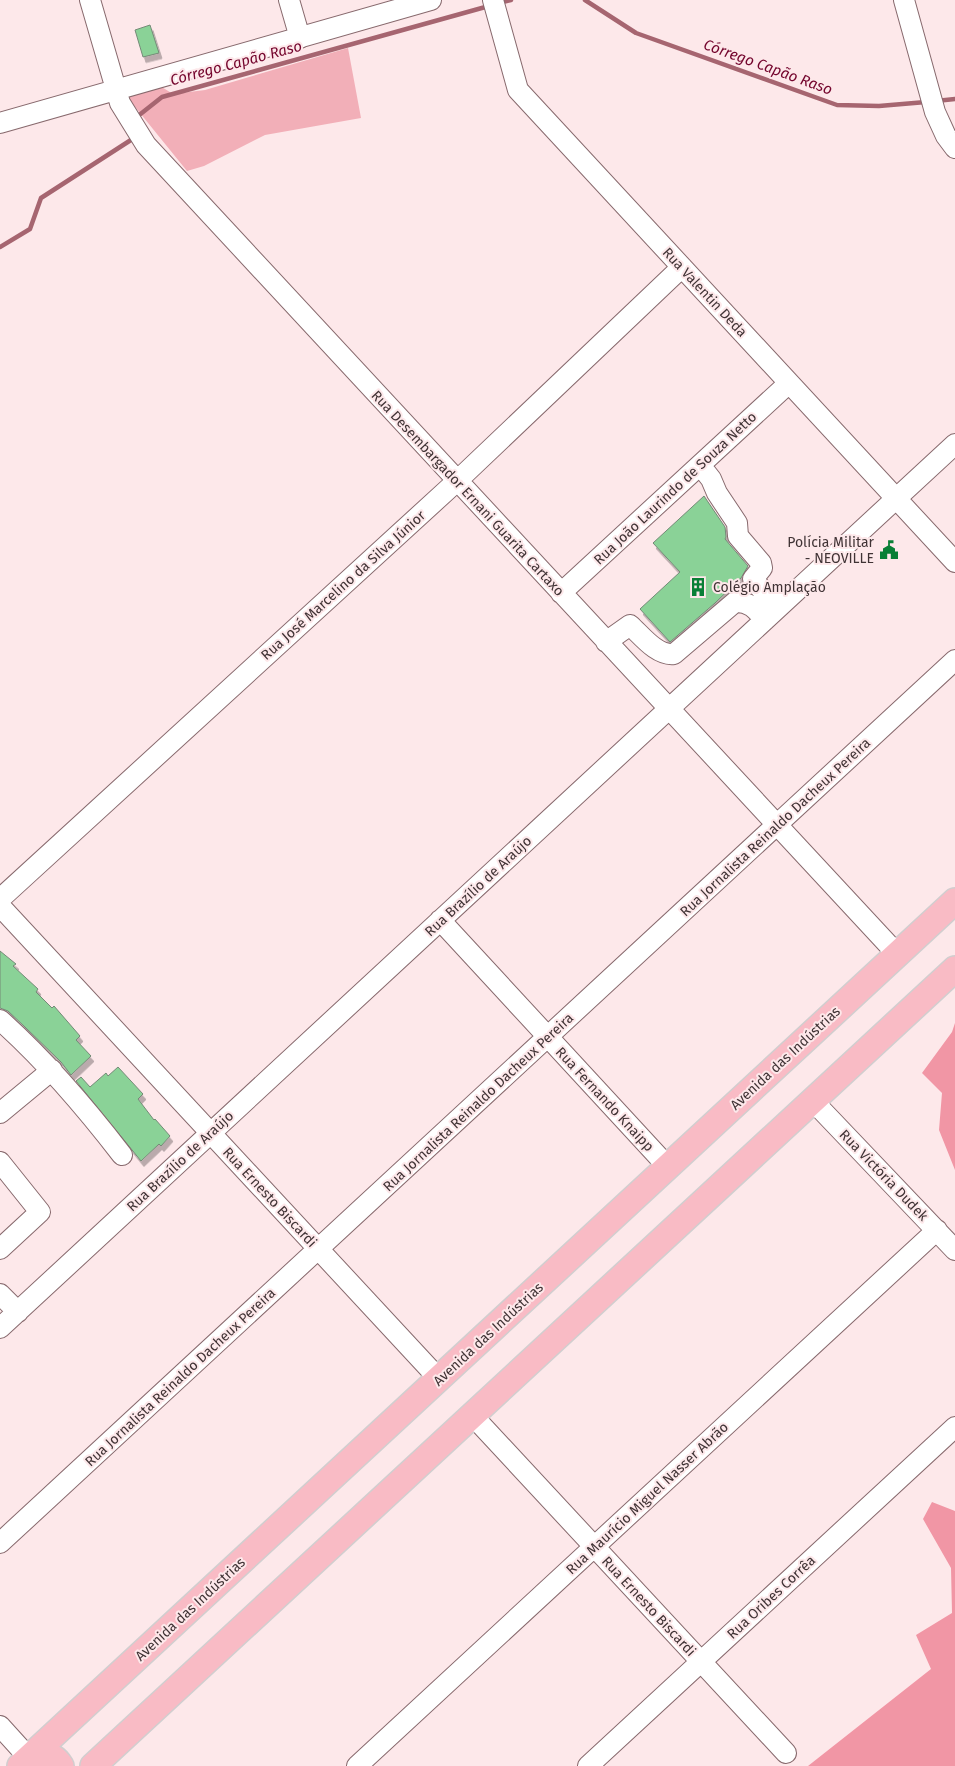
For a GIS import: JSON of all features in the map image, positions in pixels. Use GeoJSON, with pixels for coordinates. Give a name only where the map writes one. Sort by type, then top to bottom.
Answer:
{"type":"FeatureCollection","features":[{"type":"Feature","properties":{"kind":"main road","name":"Avenida das Indústrias"},"geometry":{"type":"LineString","coordinates":[[24,1762],[955,901]]}},
{"type":"Feature","properties":{"kind":"main road"},"geometry":{"type":"LineString","coordinates":[[92,1766],[955,969]]}},
{"type":"Feature","properties":{"kind":"main road"},"geometry":{"type":"LineString","coordinates":[[24,1762],[38,1754],[45,1754],[54,1757],[61,1766]]}},
{"type":"Feature","properties":{"kind":"street","name":"Rua Desembargador Ernani Guarita Cartaxo"},"geometry":{"type":"LineString","coordinates":[[90,0],[115,90],[128,118],[146,145],[897,954]]}},
{"type":"Feature","properties":{"kind":"street"},"geometry":{"type":"LineString","coordinates":[[289,0],[300,38]]}},
{"type":"Feature","properties":{"kind":"street"},"geometry":{"type":"LineString","coordinates":[[0,123],[431,0]]}},
{"type":"Feature","properties":{"kind":"street"},"geometry":{"type":"LineString","coordinates":[[904,0],[935,112],[955,148]]}},
{"type":"Feature","properties":{"kind":"street","name":"Rua Valentin Deda"},"geometry":{"type":"LineString","coordinates":[[496,10],[518,90],[955,562]]}},
{"type":"Feature","properties":{"kind":"street","name":"Rua José Marcelino da Silva Júnior"},"geometry":{"type":"LineString","coordinates":[[0,899],[457,481],[682,267]]}},
{"type":"Feature","properties":{"kind":"street","name":"Rua João Laurindo de Souza Netto"},"geometry":{"type":"LineString","coordinates":[[561,593],[789,383]]}},
{"type":"Feature","properties":{"kind":"street","name":"Rua Brazílio de Araújo"},"geometry":{"type":"LineString","coordinates":[[0,1328],[955,444]]}},
{"type":"Feature","properties":{"kind":"street"},"geometry":{"type":"LineString","coordinates":[[700,465],[711,479],[717,493],[737,522],[738,536],[761,563],[762,568],[753,579],[771,614]]}},
{"type":"Feature","properties":{"kind":"street"},"geometry":{"type":"LineString","coordinates":[[606,642],[630,625],[660,652],[668,655],[674,654],[734,602],[743,601],[771,614]]}},
{"type":"Feature","properties":{"kind":"street","name":"Rua Jornalista Reinaldo Dacheux Pereira"},"geometry":{"type":"LineString","coordinates":[[0,1543],[955,660]]}},
{"type":"Feature","properties":{"kind":"street","name":"Rua Ernesto Biscardi"},"geometry":{"type":"LineString","coordinates":[[0,906],[439,1379]]}},
{"type":"Feature","properties":{"kind":"street","name":"Rua Fernando Knaipp"},"geometry":{"type":"LineString","coordinates":[[440,920],[668,1167]]}},
{"type":"Feature","properties":{"kind":"street"},"geometry":{"type":"LineString","coordinates":[[0,1020],[52,1070],[91,1114],[122,1155]]}},
{"type":"Feature","properties":{"kind":"street"},"geometry":{"type":"LineString","coordinates":[[0,1113],[52,1070]]}},
{"type":"Feature","properties":{"kind":"street","name":"Rua Victória Dudek"},"geometry":{"type":"LineString","coordinates":[[813,1101],[955,1250]]}},
{"type":"Feature","properties":{"kind":"street"},"geometry":{"type":"LineString","coordinates":[[0,1162],[40,1212],[0,1249]]}},
{"type":"Feature","properties":{"kind":"street","name":"Rua Maurício Miguel Nasser Abrão"},"geometry":{"type":"LineString","coordinates":[[357,1766],[937,1230]]}},
{"type":"Feature","properties":{"kind":"street"},"geometry":{"type":"LineString","coordinates":[[0,1294],[18,1312]]}},
{"type":"Feature","properties":{"kind":"street","name":"Rua Ernesto Biscardi"},"geometry":{"type":"LineString","coordinates":[[472,1415],[786,1753]]}},
{"type":"Feature","properties":{"kind":"street","name":"Rua Oribes Corrêa"},"geometry":{"type":"LineString","coordinates":[[588,1766],[955,1427]]}},
{"type":"Feature","properties":{"kind":"street"},"geometry":{"type":"LineString","coordinates":[[0,1726],[24,1762]]}},
{"type":"Feature","properties":{"kind":"shaded area"},"geometry":{"type":"Polygon","coordinates":[[[348,48],[361,118],[265,135],[204,166],[187,171],[127,97],[152,81],[173,94],[205,90],[348,48]]]}},
{"type":"Feature","properties":{"kind":"shaded area"},"geometry":{"type":"Polygon","coordinates":[[[955,1023],[955,1170],[939,1130],[942,1093],[922,1073],[952,1032],[955,1023]]]}},
{"type":"Feature","properties":{"kind":"shaded area"},"geometry":{"type":"Polygon","coordinates":[[[932,1502],[955,1511],[955,1766],[808,1766],[931,1669],[916,1635],[952,1613],[951,1568],[923,1519],[932,1502]]]}},
{"type":"Feature","properties":{"kind":"building"},"geometry":{"type":"Polygon","coordinates":[[[150,25],[159,53],[143,57],[135,30],[150,25]]]}},
{"type":"Feature","properties":{"kind":"building","name":"Colégio Amplação"},"geometry":{"type":"Polygon","coordinates":[[[704,496],[725,527],[725,539],[748,566],[741,578],[670,642],[640,609],[680,572],[653,543],[704,496]]]}},
{"type":"Feature","properties":{"kind":"building"},"geometry":{"type":"Polygon","coordinates":[[[0,951],[16,964],[13,966],[38,989],[36,992],[52,1008],[54,1006],[80,1036],[76,1040],[91,1056],[71,1075],[61,1062],[25,1027],[8,1011],[0,1008],[0,951]]]}},
{"type":"Feature","properties":{"kind":"building"},"geometry":{"type":"Polygon","coordinates":[[[118,1067],[143,1094],[138,1099],[154,1120],[170,1136],[161,1146],[159,1144],[141,1161],[76,1081],[81,1077],[90,1087],[106,1073],[108,1076],[118,1067]]]}},
{"type":"Feature","properties":{"kind":"waterway","name":"Córrego Capão Raso"},"geometry":{"type":"LineString","coordinates":[[499,3],[511,0]]}},
{"type":"Feature","properties":{"kind":"waterway","name":"Córrego Capão Raso"},"geometry":{"type":"LineString","coordinates":[[585,0],[636,33],[837,105],[879,106],[926,102]]}},
{"type":"Feature","properties":{"kind":"waterway","name":"Córrego Capão Raso"},"geometry":{"type":"LineString","coordinates":[[138,121],[138,116],[162,97],[489,6]]}},
{"type":"Feature","properties":{"kind":"waterway","name":"Córrego Capão Raso"},"geometry":{"type":"LineString","coordinates":[[936,101],[955,99]]}},
{"type":"Feature","properties":{"kind":"waterway","name":"Córrego Capão Raso"},"geometry":{"type":"LineString","coordinates":[[0,247],[30,229],[41,198],[134,138]]}},
{"type":"Feature","properties":{"kind":"place","name":"Polícia Militar - NEOVILLE"},"geometry":{"type":"Point","coordinates":[889,550]}},
{"type":"Feature","properties":{"kind":"place","name":"Colégio Amplação"},"geometry":{"type":"Point","coordinates":[698,587]}}]}
